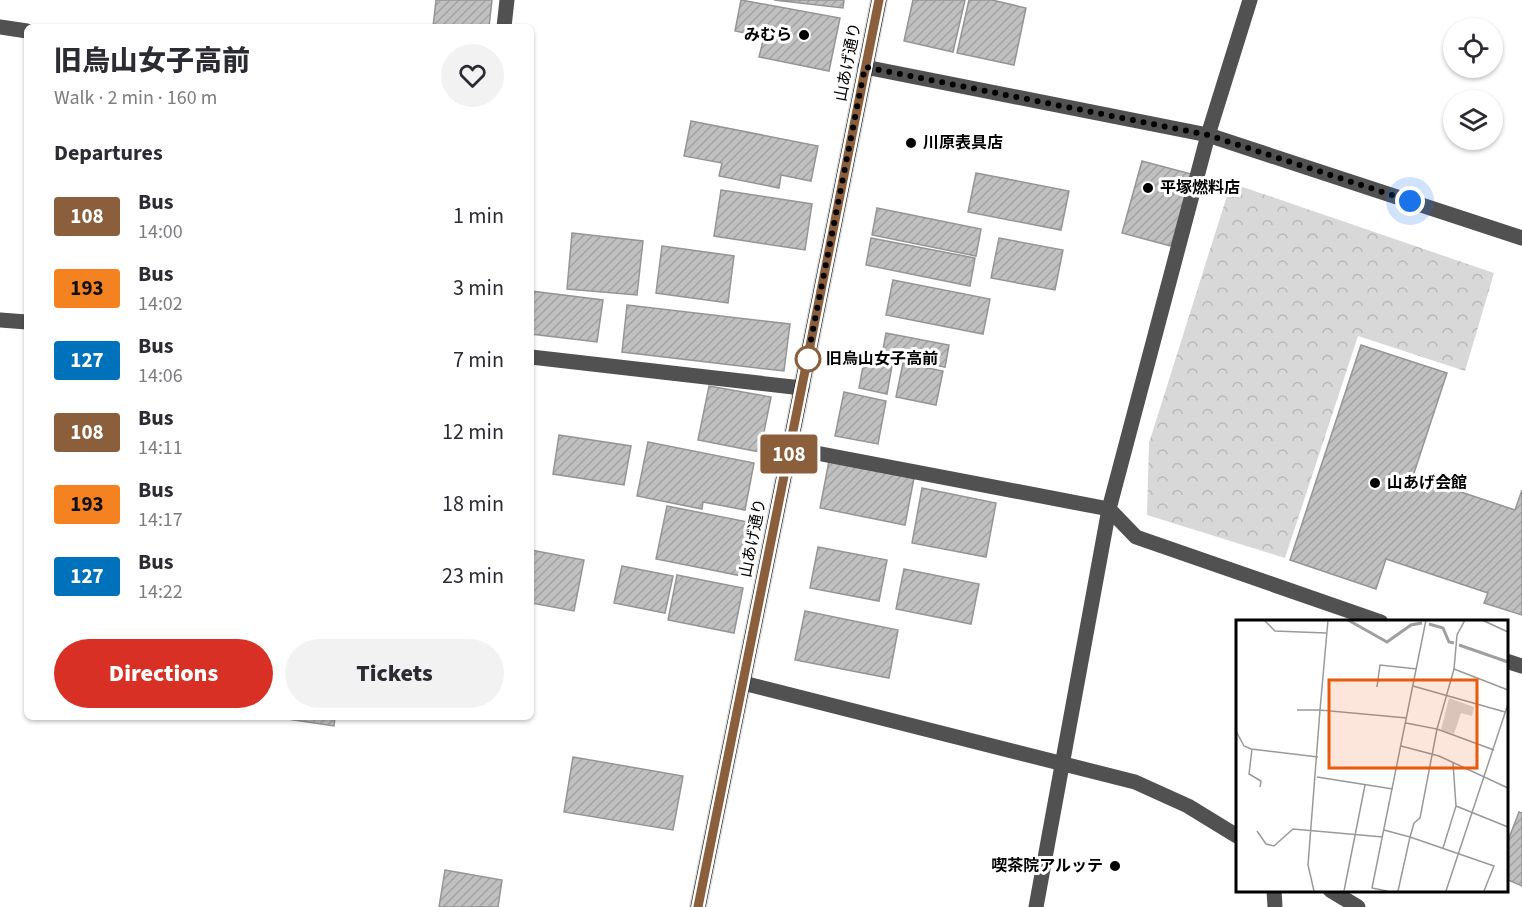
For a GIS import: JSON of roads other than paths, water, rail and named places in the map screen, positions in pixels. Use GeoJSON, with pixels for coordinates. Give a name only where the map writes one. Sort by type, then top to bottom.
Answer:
{"type":"FeatureCollection","features":[{"type":"Feature","properties":{"kind":"main road","name":"山あげ通り"},"geometry":{"type":"LineString","coordinates":[[698,907],[879,0]]}},
{"type":"Feature","properties":{"kind":"street"},"geometry":{"type":"LineString","coordinates":[[504,24],[507,0]]}},
{"type":"Feature","properties":{"kind":"street"},"geometry":{"type":"LineString","coordinates":[[1036,907],[1109,509],[1208,135],[1250,0]]}},
{"type":"Feature","properties":{"kind":"street"},"geometry":{"type":"LineString","coordinates":[[0,27],[24,31]]}},
{"type":"Feature","properties":{"kind":"street"},"geometry":{"type":"LineString","coordinates":[[865,67],[1208,135],[1522,238]]}},
{"type":"Feature","properties":{"kind":"street"},"geometry":{"type":"LineString","coordinates":[[0,320],[24,322]]}},
{"type":"Feature","properties":{"kind":"street"},"geometry":{"type":"LineString","coordinates":[[534,357],[802,388]]}},
{"type":"Feature","properties":{"kind":"street"},"geometry":{"type":"LineString","coordinates":[[790,448],[1109,509],[1136,537],[1375,620]]}},
{"type":"Feature","properties":{"kind":"street"},"geometry":{"type":"LineString","coordinates":[[1507,661],[1522,666]]}},
{"type":"Feature","properties":{"kind":"street"},"geometry":{"type":"LineString","coordinates":[[742,683],[1135,782],[1188,806],[1236,835]]}},
{"type":"Feature","properties":{"kind":"street"},"geometry":{"type":"LineString","coordinates":[[1274,892],[1275,907]]}},
{"type":"Feature","properties":{"kind":"street"},"geometry":{"type":"LineString","coordinates":[[1332,892],[1358,907]]}},
{"type":"Feature","properties":{"kind":"place","name":"みむら"},"geometry":{"type":"Point","coordinates":[804,35]}},
{"type":"Feature","properties":{"kind":"place","name":"川原表具店"},"geometry":{"type":"Point","coordinates":[911,143]}},
{"type":"Feature","properties":{"kind":"place","name":"平塚燃料店"},"geometry":{"type":"Point","coordinates":[1148,188]}},
{"type":"Feature","properties":{"kind":"place","name":"旧烏山女子高前"},"geometry":{"type":"Point","coordinates":[808,359]}},
{"type":"Feature","properties":{"kind":"place","name":"山あげ会館"},"geometry":{"type":"Point","coordinates":[1375,483]}},
{"type":"Feature","properties":{"kind":"place","name":"喫茶院アルッテ"},"geometry":{"type":"Point","coordinates":[1115,866]}}]}
